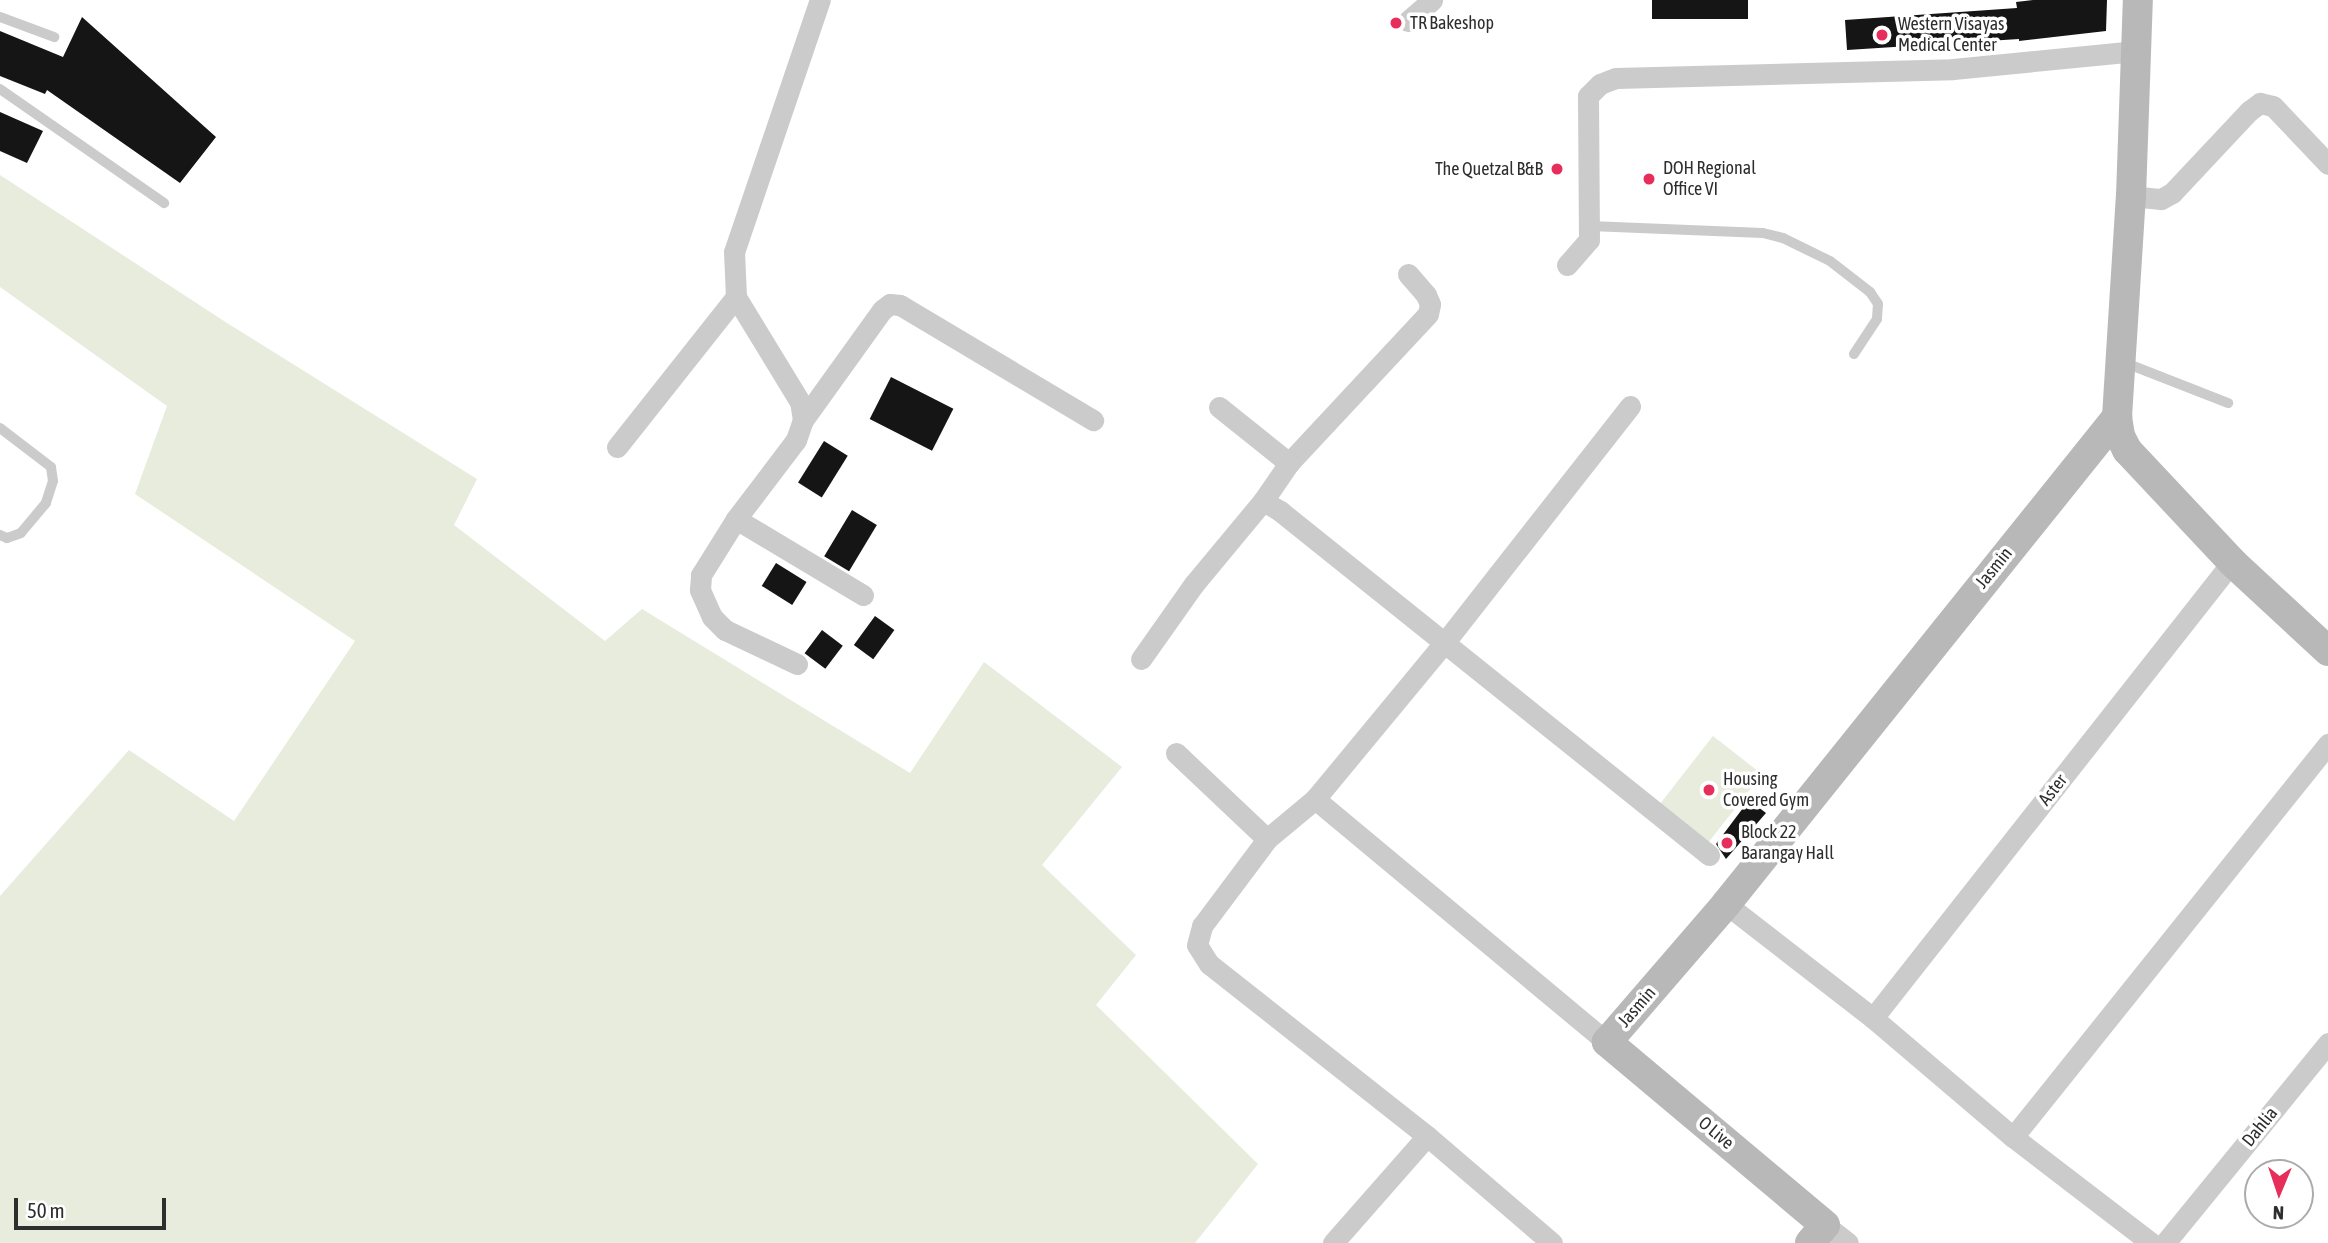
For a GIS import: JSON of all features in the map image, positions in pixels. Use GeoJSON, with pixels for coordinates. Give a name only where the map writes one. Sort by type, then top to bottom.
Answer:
{"type":"FeatureCollection","features":[{"type":"Feature","properties":{"kind":"street"},"geometry":{"type":"LineString","coordinates":[[803,420],[800,402],[736,297],[734,252],[820,0]]}},
{"type":"Feature","properties":{"kind":"street"},"geometry":{"type":"LineString","coordinates":[[1408,21],[1432,0]]}},
{"type":"Feature","properties":{"kind":"street"},"geometry":{"type":"LineString","coordinates":[[2138,0],[2123,362],[2117,417],[2120,436],[2127,450],[2232,562],[2328,650]]}},
{"type":"Feature","properties":{"kind":"street"},"geometry":{"type":"LineString","coordinates":[[1567,265],[1589,240],[1588,96],[1600,83],[1616,78],[1953,69],[2136,51]]}},
{"type":"Feature","properties":{"kind":"street"},"geometry":{"type":"LineString","coordinates":[[2131,196],[2161,199],[2172,193],[2249,111],[2260,103],[2273,106],[2328,164]]}},
{"type":"Feature","properties":{"kind":"street"},"geometry":{"type":"LineString","coordinates":[[1141,659],[1194,583],[1263,501],[1289,463],[1428,314],[1430,304],[1426,295],[1408,274]]}},
{"type":"Feature","properties":{"kind":"street"},"geometry":{"type":"LineString","coordinates":[[617,447],[736,297]]}},
{"type":"Feature","properties":{"kind":"street"},"geometry":{"type":"LineString","coordinates":[[797,664],[725,630],[704,604],[700,590],[701,575],[736,519],[796,440],[803,420],[882,310],[890,304],[900,305],[1093,420]]}},
{"type":"Feature","properties":{"kind":"street"},"geometry":{"type":"LineString","coordinates":[[1552,1243],[1427,1136],[1209,964],[1197,945],[1202,926],[1266,839],[1315,799],[1445,642],[1630,406]]}},
{"type":"Feature","properties":{"kind":"street"},"geometry":{"type":"LineString","coordinates":[[1219,407],[1289,463]]}},
{"type":"Feature","properties":{"kind":"street","name":"Jasmin"},"geometry":{"type":"LineString","coordinates":[[1607,1042],[1726,904],[2117,417]]}},
{"type":"Feature","properties":{"kind":"street"},"geometry":{"type":"LineString","coordinates":[[1263,501],[1280,511],[1709,855]]}},
{"type":"Feature","properties":{"kind":"street"},"geometry":{"type":"LineString","coordinates":[[736,519],[863,595]]}},
{"type":"Feature","properties":{"kind":"street","name":"Aster"},"geometry":{"type":"LineString","coordinates":[[1873,1018],[2232,562]]}},
{"type":"Feature","properties":{"kind":"street"},"geometry":{"type":"LineString","coordinates":[[2013,1137],[2328,744]]}},
{"type":"Feature","properties":{"kind":"street"},"geometry":{"type":"LineString","coordinates":[[1176,753],[1266,839]]}},
{"type":"Feature","properties":{"kind":"street"},"geometry":{"type":"LineString","coordinates":[[1315,799],[1607,1042]]}},
{"type":"Feature","properties":{"kind":"street"},"geometry":{"type":"LineString","coordinates":[[1726,904],[1873,1018],[2013,1137],[2151,1243]]}},
{"type":"Feature","properties":{"kind":"street","name":"O Live"},"geometry":{"type":"LineString","coordinates":[[1607,1042],[1828,1237]]}},
{"type":"Feature","properties":{"kind":"street","name":"Dahlia"},"geometry":{"type":"LineString","coordinates":[[2165,1243],[2328,1043]]}},
{"type":"Feature","properties":{"kind":"street"},"geometry":{"type":"LineString","coordinates":[[1333,1243],[1427,1136]]}},
{"type":"Feature","properties":{"kind":"lane"},"geometry":{"type":"LineString","coordinates":[[0,17],[54,37]]}},
{"type":"Feature","properties":{"kind":"lane"},"geometry":{"type":"LineString","coordinates":[[0,89],[164,203]]}},
{"type":"Feature","properties":{"kind":"lane"},"geometry":{"type":"LineString","coordinates":[[1590,226],[1763,233],[1783,238],[1830,261],[1870,292],[1878,304],[1877,319],[1853,354]]}},
{"type":"Feature","properties":{"kind":"lane"},"geometry":{"type":"LineString","coordinates":[[2123,362],[2228,403]]}},
{"type":"Feature","properties":{"kind":"lane"},"geometry":{"type":"LineString","coordinates":[[0,428],[51,467],[53,481],[46,503],[20,533],[7,538],[0,536]]}},
{"type":"Feature","properties":{"kind":"green space"},"geometry":{"type":"Polygon","coordinates":[[[0,175],[227,323],[477,479],[454,525],[605,641],[642,609],[910,773],[984,662],[1122,767],[1042,865],[1136,955],[1096,1005],[1258,1164],[1195,1243],[0,1243],[0,896],[129,750],[234,821],[355,641],[135,494],[167,406],[0,287],[0,175]]]}},
{"type":"Feature","properties":{"kind":"green space","name":"Housing Covered Gym"},"geometry":{"type":"Polygon","coordinates":[[[1713,736],[1762,774],[1706,845],[1658,807],[1713,736]]]}},
{"type":"Feature","properties":{"kind":"building"},"geometry":{"type":"Polygon","coordinates":[[[1652,0],[1748,0],[1748,19],[1652,19],[1652,0]]]}},
{"type":"Feature","properties":{"kind":"building"},"geometry":{"type":"Polygon","coordinates":[[[2107,0],[2106,31],[2019,41],[1847,50],[1845,20],[2017,8],[2016,2],[2107,0]]]}},
{"type":"Feature","properties":{"kind":"building"},"geometry":{"type":"Polygon","coordinates":[[[82,17],[216,137],[180,183],[47,90],[45,94],[0,76],[0,31],[63,57],[82,17]]]}},
{"type":"Feature","properties":{"kind":"building"},"geometry":{"type":"Polygon","coordinates":[[[0,112],[43,131],[27,163],[0,151],[0,112]]]}},
{"type":"Feature","properties":{"kind":"building"},"geometry":{"type":"Polygon","coordinates":[[[891,377],[953,409],[932,451],[870,419],[891,377]]]}},
{"type":"Feature","properties":{"kind":"building"},"geometry":{"type":"Polygon","coordinates":[[[824,441],[848,456],[822,497],[798,483],[824,441]]]}},
{"type":"Feature","properties":{"kind":"building"},"geometry":{"type":"Polygon","coordinates":[[[852,510],[877,525],[849,571],[824,556],[852,510]]]}},
{"type":"Feature","properties":{"kind":"building"},"geometry":{"type":"Polygon","coordinates":[[[776,563],[807,582],[792,605],[762,586],[776,563]]]}},
{"type":"Feature","properties":{"kind":"building"},"geometry":{"type":"Polygon","coordinates":[[[875,616],[894,630],[873,659],[854,645],[875,616]]]}},
{"type":"Feature","properties":{"kind":"building"},"geometry":{"type":"Polygon","coordinates":[[[822,630],[843,646],[825,669],[805,653],[822,630]]]}},
{"type":"Feature","properties":{"kind":"building"},"geometry":{"type":"Polygon","coordinates":[[[1749,800],[1766,813],[1726,859],[1716,844],[1749,800]]]}},
{"type":"Feature","properties":{"kind":"place","name":"TR Bakeshop"},"geometry":{"type":"Point","coordinates":[1396,23]}},
{"type":"Feature","properties":{"kind":"place","name":"Western Visayas Medical Center"},"geometry":{"type":"Point","coordinates":[1882,35]}},
{"type":"Feature","properties":{"kind":"place","name":"The Quetzal B&B"},"geometry":{"type":"Point","coordinates":[1557,169]}},
{"type":"Feature","properties":{"kind":"place","name":"DOH Regional Office VI"},"geometry":{"type":"Point","coordinates":[1649,179]}},
{"type":"Feature","properties":{"kind":"place","name":"Housing Covered Gym"},"geometry":{"type":"Point","coordinates":[1709,790]}},
{"type":"Feature","properties":{"kind":"place","name":"Block 22 Barangay Hall"},"geometry":{"type":"Point","coordinates":[1727,843]}}]}
